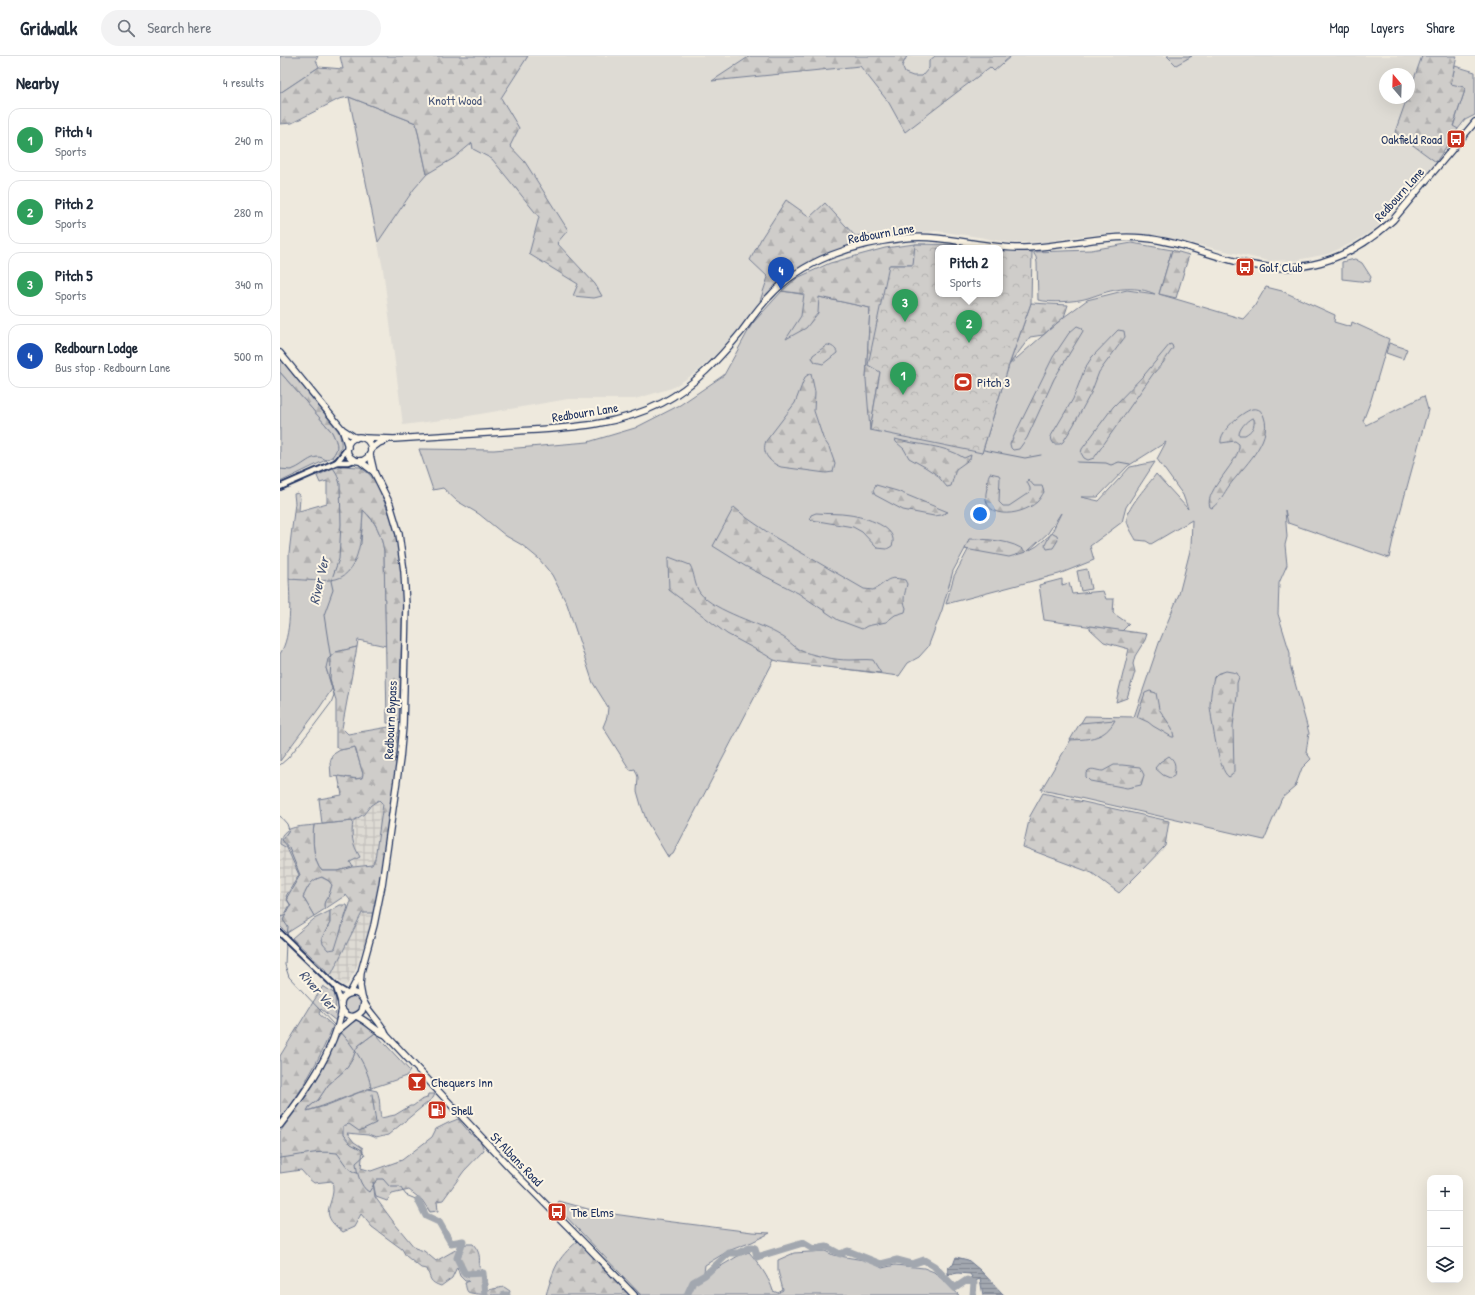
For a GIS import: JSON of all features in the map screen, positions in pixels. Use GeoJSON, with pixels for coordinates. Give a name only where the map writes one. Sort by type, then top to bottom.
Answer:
{"type":"FeatureCollection","features":[{"type":"Feature","properties":{"kind":"main road","name":"Redbourn Lane"},"geometry":{"type":"LineString","coordinates":[[1003,247],[1026,248],[1112,238],[1139,238],[1173,243],[1259,266],[1288,268],[1325,261],[1350,252],[1364,244],[1393,220],[1475,122]]}},
{"type":"Feature","properties":{"kind":"main road","name":"Redbourn Lane"},"geometry":{"type":"LineString","coordinates":[[364,438],[387,440],[576,427],[609,422],[638,413],[662,403],[675,395],[708,369],[727,349],[768,298],[791,276],[805,267],[852,249],[904,238],[926,237],[987,245]]}},
{"type":"Feature","properties":{"kind":"main road"},"geometry":{"type":"LineString","coordinates":[[280,353],[342,429],[356,438],[364,438],[369,442],[371,452],[366,459],[360,461],[354,460],[350,456],[342,429]]}},
{"type":"Feature","properties":{"kind":"main road"},"geometry":{"type":"LineString","coordinates":[[348,448],[352,440],[356,438]]}},
{"type":"Feature","properties":{"kind":"main road","name":"Redbourn Lane"},"geometry":{"type":"LineString","coordinates":[[371,452],[379,443],[387,440]]}},
{"type":"Feature","properties":{"kind":"main road","name":"Redbourn Bypass"},"geometry":{"type":"LineString","coordinates":[[363,1000],[360,986],[361,972],[374,925],[382,885],[395,802],[403,726],[406,606],[400,534],[387,498],[374,472],[371,452]]}},
{"type":"Feature","properties":{"kind":"main road","name":"Redbourn Bypass"},"geometry":{"type":"LineString","coordinates":[[360,461],[374,472]]}},
{"type":"Feature","properties":{"kind":"main road","name":"Redbourn Bypass"},"geometry":{"type":"LineString","coordinates":[[349,993],[361,972]]}},
{"type":"Feature","properties":{"kind":"main road"},"geometry":{"type":"LineString","coordinates":[[280,1125],[302,1096],[317,1072],[340,1026],[362,1012],[363,1000],[355,993],[349,993],[342,999],[340,1026]]}},
{"type":"Feature","properties":{"kind":"main road","name":"St Albans Road"},"geometry":{"type":"LineString","coordinates":[[363,1000],[370,1013],[384,1030],[386,1035],[512,1170],[634,1295]]}},
{"type":"Feature","properties":{"kind":"main road"},"geometry":{"type":"LineString","coordinates":[[341,1006],[346,1014],[356,1016]]}},
{"type":"Feature","properties":{"kind":"main road","name":"St Albans Road"},"geometry":{"type":"LineString","coordinates":[[356,1016],[369,1022],[381,1033],[386,1035]]}},
{"type":"Feature","properties":{"kind":"street"},"geometry":{"type":"LineString","coordinates":[[335,463],[348,448]]}},
{"type":"Feature","properties":{"kind":"street"},"geometry":{"type":"LineString","coordinates":[[280,487],[335,463],[354,460]]}},
{"type":"Feature","properties":{"kind":"street"},"geometry":{"type":"LineString","coordinates":[[282,934],[336,987],[349,993]]}},
{"type":"Feature","properties":{"kind":"street"},"geometry":{"type":"LineString","coordinates":[[336,987],[341,1006]]}},
{"type":"Feature","properties":{"kind":"shaded area"},"geometry":{"type":"Polygon","coordinates":[[[340,56],[1450,56],[1436,162],[1375,229],[1354,242],[1328,254],[1297,260],[1269,261],[1160,236],[1123,232],[1073,237],[1047,242],[1012,243],[937,231],[899,234],[822,256],[791,273],[760,301],[734,335],[716,354],[697,372],[672,388],[635,399],[568,399],[457,418],[403,425],[383,269],[340,56]]]}},
{"type":"Feature","properties":{"kind":"shaded area"},"geometry":{"type":"Polygon","coordinates":[[[379,800],[383,804],[383,812],[375,859],[372,865],[353,867],[350,862],[359,857],[351,835],[353,821],[364,814],[371,805],[379,800]]]}},
{"type":"Feature","properties":{"kind":"shaded area"},"geometry":{"type":"Polygon","coordinates":[[[280,844],[287,848],[299,875],[286,896],[290,905],[284,916],[280,917],[280,844]]]}},
{"type":"Feature","properties":{"kind":"shaded area"},"geometry":{"type":"Polygon","coordinates":[[[362,913],[374,913],[355,971],[347,985],[344,986],[331,975],[362,913]]]}},
{"type":"Feature","properties":{"kind":"shaded area"},"geometry":{"type":"Polygon","coordinates":[[[956,1257],[968,1260],[1004,1295],[983,1295],[980,1279],[974,1283],[967,1280],[972,1277],[970,1274],[958,1273],[948,1275],[948,1267],[953,1265],[956,1257]]]}},
{"type":"Feature","properties":{"kind":"green space"},"geometry":{"type":"Polygon","coordinates":[[[280,56],[318,56],[316,60],[319,67],[280,93],[280,56]]]}},
{"type":"Feature","properties":{"kind":"green space","name":"Knott Wood"},"geometry":{"type":"Polygon","coordinates":[[[340,56],[528,56],[501,98],[519,128],[510,146],[525,162],[568,230],[557,243],[595,284],[602,296],[594,298],[573,296],[578,284],[529,254],[539,217],[492,159],[473,149],[472,143],[454,158],[427,174],[416,123],[349,97],[339,99],[292,123],[280,124],[280,93],[319,67],[343,69],[340,56]]]}},
{"type":"Feature","properties":{"kind":"green space"},"geometry":{"type":"Polygon","coordinates":[[[750,56],[907,56],[902,66],[905,73],[913,76],[922,76],[929,68],[929,61],[935,56],[1011,56],[994,71],[990,67],[905,132],[889,103],[860,66],[712,81],[750,56]]]}},
{"type":"Feature","properties":{"kind":"green space"},"geometry":{"type":"Polygon","coordinates":[[[1167,56],[1192,56],[1176,65],[1167,56]]]}},
{"type":"Feature","properties":{"kind":"green space"},"geometry":{"type":"Polygon","coordinates":[[[1422,56],[1457,56],[1451,84],[1464,87],[1465,90],[1453,126],[1458,129],[1436,162],[1395,132],[1405,104],[1415,104],[1415,76],[1422,56]]]}},
{"type":"Feature","properties":{"kind":"green space"},"geometry":{"type":"Polygon","coordinates":[[[1455,66],[1475,72],[1475,115],[1465,120],[1458,129],[1453,127],[1465,90],[1451,84],[1455,66]]]}},
{"type":"Feature","properties":{"kind":"green space"},"geometry":{"type":"Polygon","coordinates":[[[349,97],[416,123],[427,174],[414,189],[378,242],[349,97]]]}},
{"type":"Feature","properties":{"kind":"green space"},"geometry":{"type":"Polygon","coordinates":[[[786,200],[810,217],[825,203],[855,236],[899,234],[822,257],[791,273],[760,301],[768,277],[750,260],[762,237],[786,200]]]}},
{"type":"Feature","properties":{"kind":"green space"},"geometry":{"type":"Polygon","coordinates":[[[1132,243],[1172,250],[1159,294],[1243,319],[1254,307],[1266,287],[1282,291],[1335,315],[1334,322],[1351,327],[1352,322],[1389,339],[1371,400],[1363,421],[1366,425],[1424,396],[1428,410],[1389,558],[1288,523],[1285,510],[1287,537],[1285,545],[1287,565],[1279,583],[1278,614],[1290,653],[1290,665],[1309,733],[1306,752],[1311,759],[1302,768],[1295,787],[1282,798],[1264,840],[1041,790],[1085,716],[1134,717],[1159,643],[1179,594],[1191,547],[1192,520],[1151,544],[1146,541],[1136,540],[1127,522],[1128,514],[1134,502],[1156,474],[1188,509],[1183,495],[1157,459],[1166,442],[1128,466],[1098,497],[1081,497],[1099,501],[1130,467],[1155,462],[1126,507],[1122,522],[1090,546],[1094,560],[1059,574],[946,604],[954,576],[968,550],[965,549],[953,571],[942,610],[928,647],[919,657],[908,663],[899,676],[774,660],[673,854],[668,857],[647,822],[637,791],[638,777],[635,769],[630,770],[603,727],[607,717],[608,707],[593,683],[567,604],[552,575],[539,559],[522,545],[506,536],[479,514],[457,501],[443,488],[433,490],[419,449],[494,450],[588,442],[635,428],[680,405],[724,375],[752,324],[782,291],[870,308],[866,379],[982,453],[1009,365],[1064,317],[1087,300],[1127,290],[1155,294],[1148,291],[1128,289],[1114,290],[1088,298],[1070,301],[1056,302],[1038,300],[1037,263],[1034,252],[1091,250],[1132,243]],[[1061,513],[1048,533],[1028,551],[1037,546],[1051,534],[1061,513]]]}},
{"type":"Feature","properties":{"kind":"green space"},"geometry":{"type":"Polygon","coordinates":[[[915,244],[968,245],[935,245],[935,297],[1003,297],[1003,249],[1032,252],[1031,303],[1009,365],[982,453],[870,430],[880,372],[868,365],[889,265],[913,265],[915,244]]]}},
{"type":"Feature","properties":{"kind":"green space"},"geometry":{"type":"Polygon","coordinates":[[[926,244],[915,251],[913,265],[890,265],[880,372],[870,430],[866,379],[870,308],[819,297],[818,313],[806,328],[786,339],[801,316],[804,294],[782,291],[797,278],[830,263],[885,248],[926,244]]]}},
{"type":"Feature","properties":{"kind":"green space"},"geometry":{"type":"Polygon","coordinates":[[[1172,250],[1189,255],[1176,298],[1159,294],[1172,250]]]}},
{"type":"Feature","properties":{"kind":"green space"},"geometry":{"type":"Polygon","coordinates":[[[1355,259],[1362,263],[1371,277],[1369,282],[1342,279],[1342,262],[1355,259]]]}},
{"type":"Feature","properties":{"kind":"green space"},"geometry":{"type":"Polygon","coordinates":[[[1031,303],[1068,305],[1064,317],[1043,335],[1030,337],[1009,365],[1031,303]]]}},
{"type":"Feature","properties":{"kind":"green space"},"geometry":{"type":"Polygon","coordinates":[[[1077,326],[1082,328],[1083,331],[1054,379],[1027,438],[1019,449],[1013,450],[1010,444],[1053,357],[1069,333],[1077,326]]]}},
{"type":"Feature","properties":{"kind":"green space"},"geometry":{"type":"Polygon","coordinates":[[[1118,330],[1124,331],[1125,337],[1099,372],[1091,393],[1063,442],[1060,444],[1054,444],[1051,436],[1073,399],[1085,368],[1092,357],[1118,330]]]}},
{"type":"Feature","properties":{"kind":"green space"},"geometry":{"type":"Polygon","coordinates":[[[1389,343],[1407,349],[1403,359],[1386,353],[1389,343]]]}},
{"type":"Feature","properties":{"kind":"green space"},"geometry":{"type":"Polygon","coordinates":[[[1170,344],[1173,348],[1163,363],[1153,374],[1094,458],[1088,460],[1084,458],[1081,453],[1082,449],[1113,407],[1145,374],[1170,344]]]}},
{"type":"Feature","properties":{"kind":"green space"},"geometry":{"type":"Polygon","coordinates":[[[827,345],[834,348],[837,353],[823,364],[815,362],[812,358],[813,355],[827,345]]]}},
{"type":"Feature","properties":{"kind":"green space"},"geometry":{"type":"Polygon","coordinates":[[[280,358],[339,432],[341,447],[335,459],[332,457],[337,445],[332,432],[280,372],[280,358]]]}},
{"type":"Feature","properties":{"kind":"green space"},"geometry":{"type":"Polygon","coordinates":[[[280,372],[332,432],[337,448],[332,457],[280,482],[280,372]]]}},
{"type":"Feature","properties":{"kind":"green space"},"geometry":{"type":"Polygon","coordinates":[[[811,373],[815,392],[814,411],[823,438],[829,447],[835,464],[833,472],[826,473],[781,467],[770,460],[765,450],[766,441],[795,403],[805,377],[811,373]]]}},
{"type":"Feature","properties":{"kind":"green space"},"geometry":{"type":"Polygon","coordinates":[[[1257,409],[1262,413],[1266,426],[1264,435],[1255,454],[1229,486],[1220,500],[1212,508],[1210,507],[1209,500],[1217,484],[1235,458],[1239,444],[1235,441],[1221,443],[1221,438],[1227,428],[1237,418],[1248,411],[1257,409]],[[1252,418],[1245,423],[1240,430],[1239,435],[1245,435],[1251,430],[1254,424],[1254,419],[1252,418]]]}},
{"type":"Feature","properties":{"kind":"green space"},"geometry":{"type":"Polygon","coordinates":[[[895,439],[948,450],[964,458],[971,455],[970,459],[956,469],[951,486],[947,487],[937,475],[909,458],[904,449],[896,442],[895,439]]]}},
{"type":"Feature","properties":{"kind":"green space"},"geometry":{"type":"Polygon","coordinates":[[[343,466],[360,467],[376,482],[391,518],[398,544],[403,590],[399,719],[395,723],[387,723],[384,551],[375,523],[363,510],[361,539],[358,550],[351,568],[344,575],[336,579],[325,580],[289,579],[289,553],[295,503],[294,494],[298,493],[300,498],[299,511],[327,503],[327,481],[320,483],[317,476],[333,468],[343,466]]]}},
{"type":"Feature","properties":{"kind":"green space"},"geometry":{"type":"Polygon","coordinates":[[[990,473],[999,475],[1000,477],[999,502],[1003,506],[1009,506],[1030,492],[1027,482],[1028,479],[1034,486],[1042,486],[1044,492],[1037,502],[1021,511],[1002,513],[994,511],[989,506],[986,499],[988,478],[990,473]]]}},
{"type":"Feature","properties":{"kind":"green space"},"geometry":{"type":"Polygon","coordinates":[[[876,485],[897,491],[948,512],[934,516],[903,510],[875,495],[873,491],[876,485]]]}},
{"type":"Feature","properties":{"kind":"green space"},"geometry":{"type":"Polygon","coordinates":[[[734,507],[776,538],[864,589],[873,590],[888,580],[894,578],[905,580],[907,584],[904,599],[906,608],[905,612],[895,615],[886,622],[867,626],[862,629],[838,620],[798,593],[745,566],[713,546],[734,507]]]}},
{"type":"Feature","properties":{"kind":"green space"},"geometry":{"type":"Polygon","coordinates":[[[363,510],[377,528],[384,551],[386,646],[358,640],[357,647],[336,652],[326,668],[332,689],[280,761],[280,654],[287,637],[290,607],[289,579],[327,580],[361,544],[363,510]]]}},
{"type":"Feature","properties":{"kind":"green space"},"geometry":{"type":"Polygon","coordinates":[[[816,513],[846,514],[879,524],[891,533],[893,539],[892,546],[887,549],[877,548],[862,532],[853,527],[812,520],[810,518],[811,515],[816,513]]]}},
{"type":"Feature","properties":{"kind":"green space"},"geometry":{"type":"Polygon","coordinates":[[[1053,533],[1057,535],[1058,540],[1053,548],[1047,549],[1045,545],[1050,535],[1053,533]]]}},
{"type":"Feature","properties":{"kind":"green space"},"geometry":{"type":"Polygon","coordinates":[[[969,539],[991,540],[1007,543],[1021,548],[1026,552],[1009,557],[965,549],[969,539]]]}},
{"type":"Feature","properties":{"kind":"green space"},"geometry":{"type":"Polygon","coordinates":[[[669,557],[690,565],[700,593],[716,606],[772,631],[804,652],[838,659],[873,660],[881,673],[774,660],[727,634],[669,590],[669,557]]]}},
{"type":"Feature","properties":{"kind":"green space"},"geometry":{"type":"Polygon","coordinates":[[[1087,569],[1091,589],[1081,591],[1077,571],[1087,569]]]}},
{"type":"Feature","properties":{"kind":"green space"},"geometry":{"type":"Polygon","coordinates":[[[1062,579],[1062,585],[1069,583],[1072,594],[1103,591],[1106,599],[1114,599],[1113,613],[1129,624],[1122,631],[1044,620],[1039,585],[1062,579]]]}},
{"type":"Feature","properties":{"kind":"green space"},"geometry":{"type":"Polygon","coordinates":[[[1090,626],[1147,634],[1135,656],[1133,664],[1135,672],[1127,698],[1116,702],[1129,649],[1104,642],[1090,629],[1090,626]]]}},
{"type":"Feature","properties":{"kind":"green space"},"geometry":{"type":"Polygon","coordinates":[[[357,647],[342,728],[348,734],[389,727],[395,729],[398,741],[393,800],[385,857],[374,913],[362,913],[331,975],[292,938],[314,919],[330,911],[330,923],[322,938],[339,936],[350,900],[346,895],[325,909],[325,902],[332,885],[329,881],[322,877],[318,878],[310,884],[303,897],[314,916],[287,933],[280,926],[280,917],[284,916],[290,905],[286,896],[299,875],[287,848],[280,844],[283,833],[287,830],[314,825],[313,843],[315,856],[322,871],[338,871],[353,867],[372,865],[375,859],[383,804],[379,800],[371,805],[364,814],[353,821],[322,824],[319,799],[342,795],[338,776],[356,779],[362,778],[363,774],[355,747],[340,750],[336,747],[336,700],[326,668],[328,659],[336,652],[357,647]]]}},
{"type":"Feature","properties":{"kind":"green space"},"geometry":{"type":"Polygon","coordinates":[[[1226,671],[1237,673],[1239,677],[1237,683],[1237,696],[1233,726],[1234,771],[1229,777],[1225,773],[1219,756],[1210,707],[1214,677],[1217,674],[1226,671]]]}},
{"type":"Feature","properties":{"kind":"green space"},"geometry":{"type":"Polygon","coordinates":[[[1150,691],[1156,693],[1159,709],[1172,728],[1174,737],[1137,717],[1145,693],[1150,691]]]}},
{"type":"Feature","properties":{"kind":"green space"},"geometry":{"type":"Polygon","coordinates":[[[1115,720],[1107,731],[1096,737],[1070,740],[1080,723],[1115,720]]]}},
{"type":"Feature","properties":{"kind":"green space"},"geometry":{"type":"Polygon","coordinates":[[[355,747],[363,774],[362,778],[331,777],[330,763],[332,755],[340,750],[355,747]]]}},
{"type":"Feature","properties":{"kind":"green space"},"geometry":{"type":"Polygon","coordinates":[[[1169,756],[1172,758],[1175,765],[1174,776],[1170,778],[1163,775],[1155,768],[1160,762],[1169,756]]]}},
{"type":"Feature","properties":{"kind":"green space"},"geometry":{"type":"Polygon","coordinates":[[[1114,765],[1140,767],[1144,775],[1141,785],[1127,788],[1090,781],[1086,777],[1086,773],[1090,770],[1094,769],[1103,771],[1114,765]]]}},
{"type":"Feature","properties":{"kind":"green space"},"geometry":{"type":"Polygon","coordinates":[[[1043,793],[1169,821],[1165,846],[1119,893],[1092,873],[1023,847],[1030,816],[1043,793]]]}},
{"type":"Feature","properties":{"kind":"green space"},"geometry":{"type":"Polygon","coordinates":[[[353,821],[353,840],[360,857],[350,862],[353,867],[338,871],[322,871],[315,856],[313,842],[314,825],[353,821]]]}},
{"type":"Feature","properties":{"kind":"green space"},"geometry":{"type":"Polygon","coordinates":[[[321,877],[329,881],[332,885],[325,902],[325,909],[314,916],[303,897],[312,882],[321,877]]]}},
{"type":"Feature","properties":{"kind":"green space"},"geometry":{"type":"Polygon","coordinates":[[[340,905],[347,905],[348,907],[335,949],[328,950],[323,944],[322,938],[330,923],[330,911],[340,905]]]}},
{"type":"Feature","properties":{"kind":"green space"},"geometry":{"type":"Polygon","coordinates":[[[323,986],[335,994],[336,1021],[321,1009],[319,1014],[333,1026],[310,1075],[280,1121],[280,1056],[323,986]]]}},
{"type":"Feature","properties":{"kind":"green space"},"geometry":{"type":"Polygon","coordinates":[[[353,996],[359,999],[362,1005],[359,1011],[353,1014],[347,1011],[344,1005],[347,999],[353,996]]]}},
{"type":"Feature","properties":{"kind":"green space"},"geometry":{"type":"Polygon","coordinates":[[[360,1019],[375,1033],[359,1045],[347,1068],[328,1085],[318,1100],[309,1107],[307,1111],[325,1106],[368,1089],[377,1091],[381,1118],[395,1115],[427,1098],[428,1094],[435,1094],[433,1098],[388,1135],[376,1138],[368,1135],[347,1133],[354,1142],[363,1148],[361,1168],[371,1171],[402,1160],[432,1137],[436,1129],[458,1119],[470,1133],[481,1142],[484,1150],[464,1171],[443,1200],[437,1201],[438,1211],[430,1212],[422,1200],[409,1190],[392,1194],[387,1201],[376,1197],[373,1182],[375,1197],[415,1248],[424,1251],[436,1261],[466,1244],[473,1244],[479,1255],[479,1267],[488,1282],[488,1285],[482,1291],[504,1287],[510,1291],[509,1295],[468,1292],[465,1283],[469,1281],[465,1281],[460,1276],[457,1267],[452,1278],[441,1286],[434,1283],[431,1280],[427,1269],[421,1268],[406,1256],[402,1249],[372,1227],[361,1214],[354,1227],[343,1232],[334,1225],[328,1213],[333,1189],[332,1181],[314,1183],[301,1170],[280,1173],[280,1132],[308,1094],[327,1060],[331,1047],[343,1030],[350,1023],[360,1019]]]}},
{"type":"Feature","properties":{"kind":"green space"},"geometry":{"type":"Polygon","coordinates":[[[375,1033],[410,1071],[406,1076],[307,1111],[309,1107],[318,1100],[328,1085],[347,1068],[359,1045],[375,1033]]]}},
{"type":"Feature","properties":{"kind":"green space"},"geometry":{"type":"Polygon","coordinates":[[[559,1201],[599,1212],[752,1232],[770,1233],[728,1251],[705,1265],[704,1272],[711,1272],[738,1256],[749,1252],[766,1276],[773,1291],[778,1293],[783,1290],[778,1271],[778,1260],[794,1253],[825,1251],[833,1255],[870,1261],[882,1268],[895,1265],[924,1268],[934,1272],[959,1295],[641,1295],[556,1206],[559,1201]]]}},
{"type":"Feature","properties":{"kind":"green space"},"geometry":{"type":"Polygon","coordinates":[[[578,1241],[588,1249],[602,1268],[636,1290],[640,1295],[546,1295],[551,1278],[560,1259],[578,1241]]]}},
{"type":"Feature","properties":{"kind":"waterway"},"geometry":{"type":"LineString","coordinates":[[984,450],[1025,458],[1041,455]]}},
{"type":"Feature","properties":{"kind":"waterway","name":"River Ver"},"geometry":{"type":"LineString","coordinates":[[280,469],[290,470],[314,457],[325,459],[330,464]]}},
{"type":"Feature","properties":{"kind":"waterway"},"geometry":{"type":"LineString","coordinates":[[1077,462],[1106,463],[1111,465],[1119,462],[1130,464]]}},
{"type":"Feature","properties":{"kind":"waterway","name":"River Ver"},"geometry":{"type":"LineString","coordinates":[[280,765],[288,758],[313,727],[331,703],[334,695],[330,679],[331,660],[324,615],[333,590],[331,581],[339,559],[341,524],[340,484],[337,474],[332,466]]}},
{"type":"Feature","properties":{"kind":"waterway","name":"River Ver"},"geometry":{"type":"LineString","coordinates":[[280,816],[287,824],[289,830],[282,840],[289,848],[300,875],[286,899],[291,905],[283,920],[288,927],[287,937]]}},
{"type":"Feature","properties":{"kind":"waterway","name":"River Ver"},"geometry":{"type":"LineString","coordinates":[[286,942],[285,965],[289,977],[335,1026]]}},
{"type":"Feature","properties":{"kind":"waterway","name":"River Ver"},"geometry":{"type":"LineString","coordinates":[[340,1031],[360,1058],[370,1081],[371,1089]]}},
{"type":"Feature","properties":{"kind":"waterway","name":"River Ver"},"geometry":{"type":"LineString","coordinates":[[372,1094],[376,1123],[359,1131],[349,1124],[343,1126],[343,1135],[351,1144],[362,1150],[365,1155],[356,1163],[361,1183],[369,1192],[377,1179],[383,1179],[390,1187],[400,1187],[406,1195],[418,1200]]}},
{"type":"Feature","properties":{"kind":"waterway"},"geometry":{"type":"LineString","coordinates":[[280,1158],[315,1153],[337,1153],[348,1168],[357,1173]]}},
{"type":"Feature","properties":{"kind":"waterway","name":"River Ver"},"geometry":{"type":"LineString","coordinates":[[418,1200],[426,1216],[439,1222],[451,1243],[463,1241],[457,1258],[465,1274],[483,1273],[485,1295]]}},
{"type":"Feature","properties":{"kind":"waterway","name":"River Ver"},"geometry":{"type":"LineString","coordinates":[[687,1295],[693,1282],[705,1275],[729,1253],[738,1253],[752,1247],[755,1248],[757,1257],[803,1243],[813,1249],[827,1247],[840,1254],[848,1251],[881,1264],[897,1260],[912,1264],[924,1260],[934,1266],[955,1288],[967,1280],[974,1283],[973,1295]]}},
{"type":"Feature","properties":{"kind":"place","name":"Oakfield Road"},"geometry":{"type":"Point","coordinates":[1456,139]}},
{"type":"Feature","properties":{"kind":"place","name":"Golf Club"},"geometry":{"type":"Point","coordinates":[1245,267]}},
{"type":"Feature","properties":{"kind":"place","name":"Redbourn Lodge"},"geometry":{"type":"Point","coordinates":[781,290]}},
{"type":"Feature","properties":{"kind":"place","name":"Pitch 5"},"geometry":{"type":"Point","coordinates":[905,322]}},
{"type":"Feature","properties":{"kind":"place","name":"Pitch 2"},"geometry":{"type":"Point","coordinates":[969,343]}},
{"type":"Feature","properties":{"kind":"place","name":"Pitch 3"},"geometry":{"type":"Point","coordinates":[963,382]}},
{"type":"Feature","properties":{"kind":"place","name":"Pitch 4"},"geometry":{"type":"Point","coordinates":[903,395]}},
{"type":"Feature","properties":{"kind":"place","name":"Chequers Inn"},"geometry":{"type":"Point","coordinates":[417,1082]}},
{"type":"Feature","properties":{"kind":"place","name":"Shell"},"geometry":{"type":"Point","coordinates":[437,1110]}},
{"type":"Feature","properties":{"kind":"place","name":"The Elms"},"geometry":{"type":"Point","coordinates":[557,1212]}}]}
